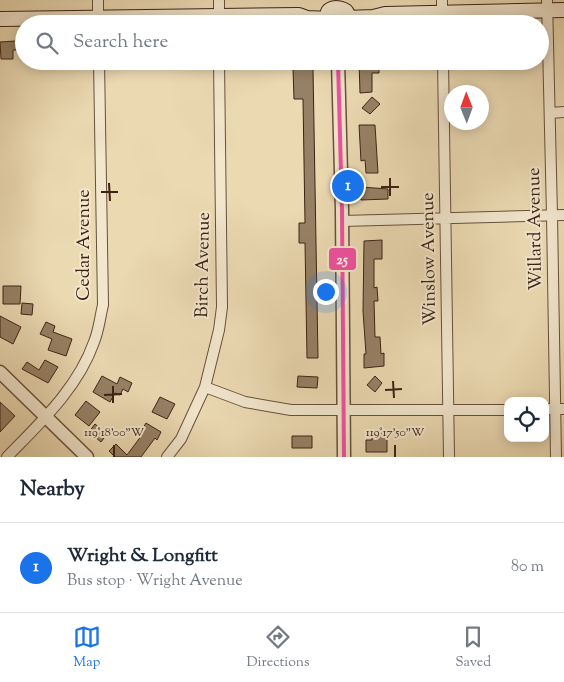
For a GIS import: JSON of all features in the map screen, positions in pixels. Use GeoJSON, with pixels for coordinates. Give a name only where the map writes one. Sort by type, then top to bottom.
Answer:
{"type":"FeatureCollection","features":[{"type":"Feature","properties":{"kind":"main road"},"geometry":{"type":"LineString","coordinates":[[338,15],[376,9],[385,14],[547,6],[564,10]]}},
{"type":"Feature","properties":{"kind":"main road"},"geometry":{"type":"LineString","coordinates":[[0,19],[15,19]]}},
{"type":"Feature","properties":{"kind":"street"},"geometry":{"type":"LineString","coordinates":[[98,0],[98,15]]}},
{"type":"Feature","properties":{"kind":"street"},"geometry":{"type":"LineString","coordinates":[[219,0],[219,15]]}},
{"type":"Feature","properties":{"kind":"street","name":"Cedar Avenue"},"geometry":{"type":"LineString","coordinates":[[7,457],[75,382],[94,342],[103,305],[99,70]]}},
{"type":"Feature","properties":{"kind":"street","name":"Birch Avenue"},"geometry":{"type":"LineString","coordinates":[[167,457],[182,439],[205,387],[219,330],[222,307],[220,70]]}},
{"type":"Feature","properties":{"kind":"street"},"geometry":{"type":"LineString","coordinates":[[338,70],[342,221],[344,457]]}},
{"type":"Feature","properties":{"kind":"street","name":"Winslow Avenue"},"geometry":{"type":"LineString","coordinates":[[443,70],[449,457]]}},
{"type":"Feature","properties":{"kind":"street","name":"Willard Avenue"},"geometry":{"type":"LineString","coordinates":[[549,70],[556,457]]}},
{"type":"Feature","properties":{"kind":"street"},"geometry":{"type":"LineString","coordinates":[[550,112],[564,112]]}},
{"type":"Feature","properties":{"kind":"street"},"geometry":{"type":"LineString","coordinates":[[342,221],[564,215]]}},
{"type":"Feature","properties":{"kind":"street"},"geometry":{"type":"LineString","coordinates":[[0,372],[87,457]]}},
{"type":"Feature","properties":{"kind":"street"},"geometry":{"type":"LineString","coordinates":[[205,387],[246,402],[291,410],[504,410]]}},
{"type":"Feature","properties":{"kind":"building"},"geometry":{"type":"Polygon","coordinates":[[[15,41],[13,59],[1,59],[0,42],[15,41]]]}},
{"type":"Feature","properties":{"kind":"building"},"geometry":{"type":"Polygon","coordinates":[[[293,70],[313,70],[318,358],[307,358],[305,243],[299,243],[299,223],[305,223],[303,99],[294,99],[293,70]]]}},
{"type":"Feature","properties":{"kind":"building"},"geometry":{"type":"Polygon","coordinates":[[[359,70],[379,70],[379,73],[372,73],[372,92],[360,93],[359,70]]]}},
{"type":"Feature","properties":{"kind":"building"},"geometry":{"type":"Polygon","coordinates":[[[372,97],[380,104],[370,114],[362,108],[372,97]]]}},
{"type":"Feature","properties":{"kind":"building"},"geometry":{"type":"Polygon","coordinates":[[[359,125],[375,125],[378,173],[366,173],[365,160],[361,161],[359,125]]]}},
{"type":"Feature","properties":{"kind":"building"},"geometry":{"type":"Polygon","coordinates":[[[361,187],[388,189],[388,199],[361,200],[361,187]]]}},
{"type":"Feature","properties":{"kind":"building"},"geometry":{"type":"Polygon","coordinates":[[[382,240],[382,259],[374,259],[374,288],[377,287],[378,301],[374,301],[375,337],[380,337],[381,354],[384,353],[384,366],[364,368],[364,354],[366,354],[363,311],[364,241],[382,240]]]}},
{"type":"Feature","properties":{"kind":"building"},"geometry":{"type":"Polygon","coordinates":[[[3,286],[21,286],[20,304],[3,304],[3,286]]]}},
{"type":"Feature","properties":{"kind":"building"},"geometry":{"type":"Polygon","coordinates":[[[22,303],[33,304],[32,315],[21,314],[22,303]]]}},
{"type":"Feature","properties":{"kind":"building"},"geometry":{"type":"Polygon","coordinates":[[[0,316],[21,327],[13,344],[0,337],[0,316]]]}},
{"type":"Feature","properties":{"kind":"building"},"geometry":{"type":"Polygon","coordinates":[[[46,322],[55,326],[53,332],[72,339],[66,356],[48,350],[52,339],[40,334],[46,322]]]}},
{"type":"Feature","properties":{"kind":"building"},"geometry":{"type":"Polygon","coordinates":[[[45,360],[58,367],[48,383],[22,369],[27,362],[39,370],[45,360]]]}},
{"type":"Feature","properties":{"kind":"building"},"geometry":{"type":"Polygon","coordinates":[[[102,376],[117,384],[120,377],[132,383],[128,392],[123,389],[120,395],[115,393],[110,402],[93,392],[102,376]]]}},
{"type":"Feature","properties":{"kind":"building"},"geometry":{"type":"Polygon","coordinates":[[[298,376],[318,377],[317,388],[297,387],[298,376]]]}},
{"type":"Feature","properties":{"kind":"building"},"geometry":{"type":"Polygon","coordinates":[[[375,376],[382,383],[375,392],[367,385],[375,376]]]}},
{"type":"Feature","properties":{"kind":"building"},"geometry":{"type":"Polygon","coordinates":[[[160,397],[175,404],[167,419],[152,412],[160,397]]]}},
{"type":"Feature","properties":{"kind":"building"},"geometry":{"type":"Polygon","coordinates":[[[86,401],[100,412],[89,426],[75,415],[86,401]]]}},
{"type":"Feature","properties":{"kind":"building"},"geometry":{"type":"Polygon","coordinates":[[[0,402],[15,416],[0,432],[0,402]]]}},
{"type":"Feature","properties":{"kind":"building"},"geometry":{"type":"Polygon","coordinates":[[[146,423],[161,432],[157,440],[155,438],[141,457],[115,457],[109,451],[116,444],[127,455],[142,435],[140,433],[146,423]]]}},
{"type":"Feature","properties":{"kind":"building"},"geometry":{"type":"Polygon","coordinates":[[[95,424],[107,434],[101,442],[89,432],[95,424]]]}},
{"type":"Feature","properties":{"kind":"building"},"geometry":{"type":"Polygon","coordinates":[[[372,431],[387,431],[387,452],[366,452],[366,440],[372,440],[372,431]]]}},
{"type":"Feature","properties":{"kind":"building"},"geometry":{"type":"Polygon","coordinates":[[[292,436],[312,436],[312,448],[292,448],[292,436]]]}},
{"type":"Feature","properties":{"kind":"transit line","name":"25"},"geometry":{"type":"LineString","coordinates":[[338,70],[342,210],[344,457]]}},
{"type":"Feature","properties":{"kind":"place","name":"Wright & Longfitt"},"geometry":{"type":"Point","coordinates":[348,186]}}]}
